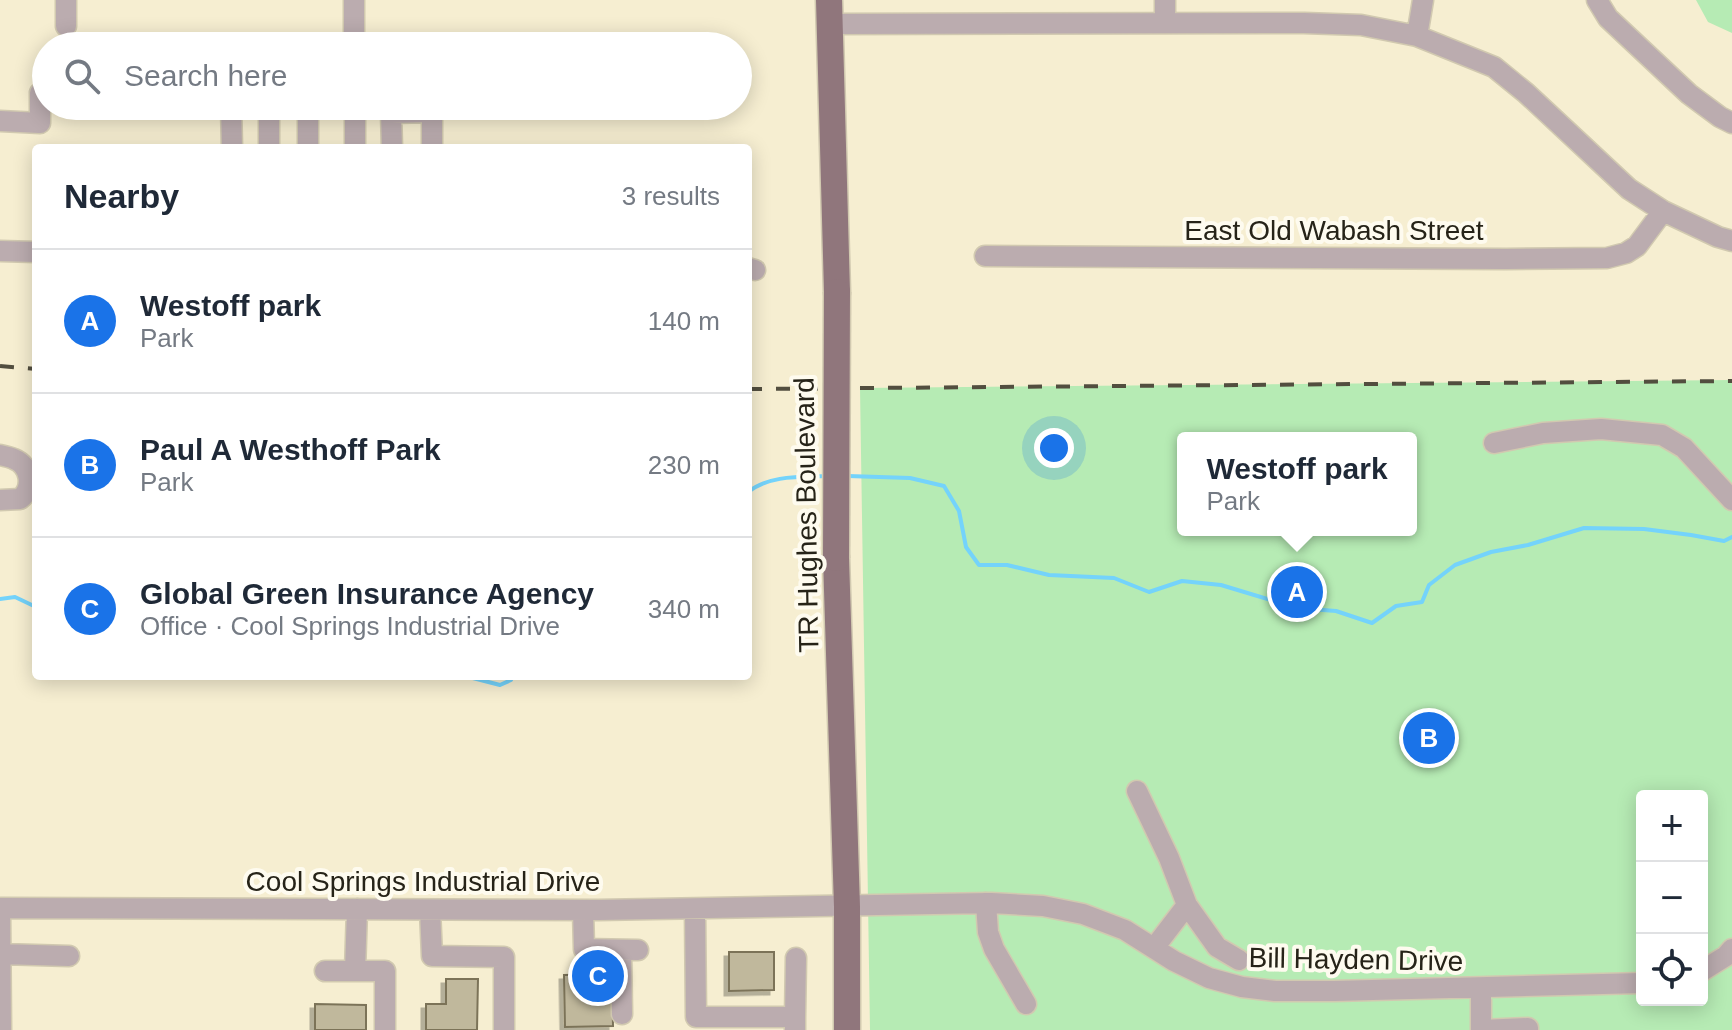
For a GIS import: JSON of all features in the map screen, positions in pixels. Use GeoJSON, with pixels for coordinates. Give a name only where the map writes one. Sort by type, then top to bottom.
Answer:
{"type":"FeatureCollection","features":[{"type":"Feature","properties":{"kind":"main road","name":"TR Hughes Boulevard"},"geometry":{"type":"LineString","coordinates":[[830,12],[837,292],[836,558],[847,907],[847,1030]]}},
{"type":"Feature","properties":{"kind":"street"},"geometry":{"type":"LineString","coordinates":[[66,0],[66,26]]}},
{"type":"Feature","properties":{"kind":"street"},"geometry":{"type":"LineString","coordinates":[[354,0],[354,32]]}},
{"type":"Feature","properties":{"kind":"street"},"geometry":{"type":"LineString","coordinates":[[1165,0],[1165,23]]}},
{"type":"Feature","properties":{"kind":"street"},"geometry":{"type":"LineString","coordinates":[[1417,36],[1423,0]]}},
{"type":"Feature","properties":{"kind":"street"},"geometry":{"type":"LineString","coordinates":[[1597,0],[1608,18],[1689,94],[1732,123]]}},
{"type":"Feature","properties":{"kind":"street"},"geometry":{"type":"LineString","coordinates":[[830,12],[1165,23],[1361,25],[1417,36],[1494,67],[1629,189],[1663,211],[1732,241]]}},
{"type":"Feature","properties":{"kind":"street"},"geometry":{"type":"LineString","coordinates":[[0,121],[40,123],[40,120]]}},
{"type":"Feature","properties":{"kind":"street"},"geometry":{"type":"LineString","coordinates":[[231,120],[232,144]]}},
{"type":"Feature","properties":{"kind":"street"},"geometry":{"type":"LineString","coordinates":[[269,120],[269,144]]}},
{"type":"Feature","properties":{"kind":"street"},"geometry":{"type":"LineString","coordinates":[[308,120],[308,144]]}},
{"type":"Feature","properties":{"kind":"street"},"geometry":{"type":"LineString","coordinates":[[355,120],[355,144]]}},
{"type":"Feature","properties":{"kind":"street"},"geometry":{"type":"LineString","coordinates":[[391,120],[392,144]]}},
{"type":"Feature","properties":{"kind":"street"},"geometry":{"type":"LineString","coordinates":[[432,120],[432,144]]}},
{"type":"Feature","properties":{"kind":"street","name":"East Old Wabash Street"},"geometry":{"type":"LineString","coordinates":[[985,256],[1607,258],[1626,253],[1637,246],[1663,211]]}},
{"type":"Feature","properties":{"kind":"street"},"geometry":{"type":"LineString","coordinates":[[0,251],[32,252]]}},
{"type":"Feature","properties":{"kind":"street"},"geometry":{"type":"LineString","coordinates":[[1494,443],[1543,433],[1601,429],[1662,435],[1684,448],[1732,500]]}},
{"type":"Feature","properties":{"kind":"street"},"geometry":{"type":"LineString","coordinates":[[0,455],[17,459],[27,471],[29,483],[28,493],[20,499],[0,500]]}},
{"type":"Feature","properties":{"kind":"street"},"geometry":{"type":"LineString","coordinates":[[1137,791],[1187,905],[1217,947],[1239,960]]}},
{"type":"Feature","properties":{"kind":"street"},"geometry":{"type":"LineString","coordinates":[[986,903],[988,932],[994,949],[1026,1004]]}},
{"type":"Feature","properties":{"kind":"street","name":"Bill Hayden Drive"},"geometry":{"type":"LineString","coordinates":[[847,907],[986,903],[1043,906],[1083,914],[1125,930],[1174,961],[1209,978],[1242,987],[1275,991],[1481,989],[1636,983]]}},
{"type":"Feature","properties":{"kind":"street"},"geometry":{"type":"LineString","coordinates":[[1154,948],[1187,905]]}},
{"type":"Feature","properties":{"kind":"street","name":"Cool Springs Industrial Drive"},"geometry":{"type":"LineString","coordinates":[[0,908],[583,910],[847,907]]}},
{"type":"Feature","properties":{"kind":"street"},"geometry":{"type":"LineString","coordinates":[[0,908],[1,1030]]}},
{"type":"Feature","properties":{"kind":"street"},"geometry":{"type":"LineString","coordinates":[[355,971],[357,909]]}},
{"type":"Feature","properties":{"kind":"street"},"geometry":{"type":"LineString","coordinates":[[695,909],[696,1017],[795,1023],[796,958]]}},
{"type":"Feature","properties":{"kind":"street"},"geometry":{"type":"LineString","coordinates":[[430,910],[432,956],[504,957],[504,1030]]}},
{"type":"Feature","properties":{"kind":"street"},"geometry":{"type":"LineString","coordinates":[[583,910],[584,949],[630,950],[622,1014]]}},
{"type":"Feature","properties":{"kind":"street"},"geometry":{"type":"LineString","coordinates":[[1708,967],[1732,949]]}},
{"type":"Feature","properties":{"kind":"street"},"geometry":{"type":"LineString","coordinates":[[1,954],[69,956]]}},
{"type":"Feature","properties":{"kind":"street"},"geometry":{"type":"LineString","coordinates":[[325,971],[385,971],[385,1030]]}},
{"type":"Feature","properties":{"kind":"street"},"geometry":{"type":"LineString","coordinates":[[1481,989],[1481,1030],[1528,1030]]}},
{"type":"Feature","properties":{"kind":"green space"},"geometry":{"type":"Polygon","coordinates":[[[1696,0],[1732,0],[1732,33],[1708,22],[1696,0]]]}},
{"type":"Feature","properties":{"kind":"green space"},"geometry":{"type":"Polygon","coordinates":[[[1732,380],[1732,1030],[870,1030],[860,388],[1732,380]]]}},
{"type":"Feature","properties":{"kind":"building"},"geometry":{"type":"Polygon","coordinates":[[[729,952],[774,952],[774,990],[729,991],[729,952]]]}},
{"type":"Feature","properties":{"kind":"building"},"geometry":{"type":"Polygon","coordinates":[[[612,974],[613,1026],[565,1027],[564,975],[612,974]]]}},
{"type":"Feature","properties":{"kind":"building"},"geometry":{"type":"Polygon","coordinates":[[[446,979],[478,979],[477,1030],[426,1030],[426,1004],[446,1004],[446,979]]]}},
{"type":"Feature","properties":{"kind":"building"},"geometry":{"type":"Polygon","coordinates":[[[315,1004],[366,1005],[366,1030],[315,1030],[315,1004]]]}},
{"type":"Feature","properties":{"kind":"waterway"},"geometry":{"type":"LineString","coordinates":[[752,489],[775,480],[827,476]]}},
{"type":"Feature","properties":{"kind":"waterway"},"geometry":{"type":"LineString","coordinates":[[848,476],[910,478],[944,486],[959,511],[966,547],[979,565],[1007,565],[1049,575],[1114,578],[1149,592],[1182,581],[1221,585],[1297,608],[1336,611],[1372,623],[1396,606],[1422,602],[1429,585],[1455,565],[1491,552],[1528,545],[1584,528],[1644,529],[1724,541],[1732,537]]}},
{"type":"Feature","properties":{"kind":"waterway"},"geometry":{"type":"LineString","coordinates":[[0,599],[15,597],[32,605]]}},
{"type":"Feature","properties":{"kind":"waterway"},"geometry":{"type":"LineString","coordinates":[[481,680],[500,685],[511,680]]}},
{"type":"Feature","properties":{"kind":"railway"},"geometry":{"type":"LineString","coordinates":[[0,366],[32,369]]}},
{"type":"Feature","properties":{"kind":"railway"},"geometry":{"type":"LineString","coordinates":[[752,389],[1732,381]]}},
{"type":"Feature","properties":{"kind":"place","name":"Westoff park"},"geometry":{"type":"Point","coordinates":[1297,592]}},
{"type":"Feature","properties":{"kind":"place","name":"Paul A Westhoff Park"},"geometry":{"type":"Point","coordinates":[1429,738]}},
{"type":"Feature","properties":{"kind":"place","name":"Global Green Insurance Agency"},"geometry":{"type":"Point","coordinates":[598,976]}}]}
